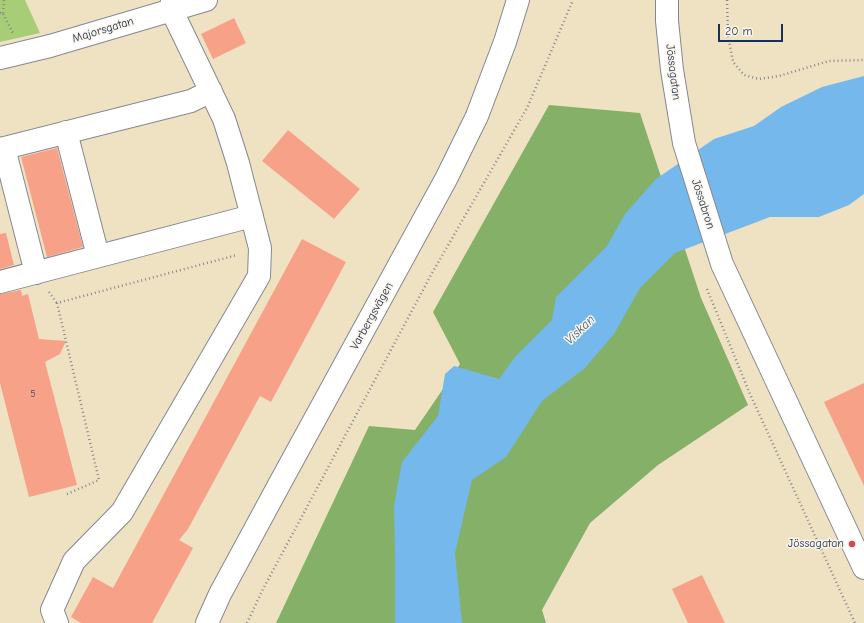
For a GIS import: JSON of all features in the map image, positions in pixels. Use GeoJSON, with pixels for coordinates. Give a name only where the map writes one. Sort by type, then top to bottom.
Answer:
{"type":"FeatureCollection","features":[{"type":"Feature","properties":{"kind":"street","name":"Majorsgatan"},"geometry":{"type":"LineString","coordinates":[[0,58],[50,46],[172,5],[206,0]]}},
{"type":"Feature","properties":{"kind":"street","name":"Varbergsvägen"},"geometry":{"type":"LineString","coordinates":[[207,623],[220,594],[446,179],[482,102],[505,42],[518,0]]}},
{"type":"Feature","properties":{"kind":"street","name":"Jössagatan"},"geometry":{"type":"LineString","coordinates":[[667,0],[667,21],[672,70],[684,143]]}},
{"type":"Feature","properties":{"kind":"street"},"geometry":{"type":"LineString","coordinates":[[52,619],[74,561],[122,512],[259,276],[260,248],[238,163],[224,119],[172,5]]}},
{"type":"Feature","properties":{"kind":"street"},"geometry":{"type":"LineString","coordinates":[[36,272],[2,148],[191,101],[211,91]]}},
{"type":"Feature","properties":{"kind":"street"},"geometry":{"type":"LineString","coordinates":[[66,132],[98,256]]}},
{"type":"Feature","properties":{"kind":"street","name":"Jössabron"},"geometry":{"type":"LineString","coordinates":[[684,143],[722,264],[864,568]]}},
{"type":"Feature","properties":{"kind":"street"},"geometry":{"type":"LineString","coordinates":[[0,282],[252,216]]}},
{"type":"Feature","properties":{"kind":"path"},"geometry":{"type":"LineString","coordinates":[[0,13],[3,14],[4,0]]}},
{"type":"Feature","properties":{"kind":"path"},"geometry":{"type":"LineString","coordinates":[[247,623],[262,591],[396,340],[439,261],[527,108],[573,0]]}},
{"type":"Feature","properties":{"kind":"path"},"geometry":{"type":"LineString","coordinates":[[727,0],[728,35],[732,62],[744,74],[759,79],[779,76],[829,61],[864,60]]}},
{"type":"Feature","properties":{"kind":"path"},"geometry":{"type":"LineString","coordinates":[[705,282],[750,394],[855,623]]}},
{"type":"Feature","properties":{"kind":"green space"},"geometry":{"type":"Polygon","coordinates":[[[0,0],[25,0],[40,33],[0,42],[0,0]]]}},
{"type":"Feature","properties":{"kind":"green space"},"geometry":{"type":"Polygon","coordinates":[[[549,105],[640,113],[701,298],[748,405],[658,465],[590,523],[542,610],[546,623],[276,623],[369,426],[415,430],[460,364],[433,312],[549,105]]]}},
{"type":"Feature","properties":{"kind":"water","name":"Viskan"},"geometry":{"type":"Polygon","coordinates":[[[864,76],[864,194],[849,205],[819,217],[770,217],[675,253],[640,288],[614,334],[585,368],[542,401],[506,457],[472,480],[455,553],[462,623],[395,623],[394,505],[402,462],[438,416],[445,374],[454,366],[499,379],[515,357],[552,320],[556,297],[607,246],[625,214],[656,179],[714,139],[754,126],[781,107],[822,87],[864,76]]]}},
{"type":"Feature","properties":{"kind":"building"},"geometry":{"type":"Polygon","coordinates":[[[234,18],[246,43],[213,59],[201,34],[234,18]]]}},
{"type":"Feature","properties":{"kind":"building"},"geometry":{"type":"Polygon","coordinates":[[[288,130],[360,189],[334,219],[262,161],[288,130]]]}},
{"type":"Feature","properties":{"kind":"building"},"geometry":{"type":"Polygon","coordinates":[[[57,148],[83,247],[47,257],[21,157],[57,148]]]}},
{"type":"Feature","properties":{"kind":"building"},"geometry":{"type":"Polygon","coordinates":[[[6,233],[14,265],[0,269],[0,234],[6,233]]]}},
{"type":"Feature","properties":{"kind":"building"},"geometry":{"type":"Polygon","coordinates":[[[302,239],[346,262],[271,402],[260,396],[188,529],[179,540],[193,548],[152,623],[81,623],[71,617],[93,577],[113,588],[302,239]]]}},
{"type":"Feature","properties":{"kind":"building"},"geometry":{"type":"Polygon","coordinates":[[[21,290],[22,296],[28,294],[39,339],[66,341],[60,354],[45,362],[77,485],[29,497],[0,383],[0,294],[21,290]]]}},
{"type":"Feature","properties":{"kind":"building"},"geometry":{"type":"Polygon","coordinates":[[[864,383],[864,486],[824,402],[864,383]]]}},
{"type":"Feature","properties":{"kind":"building"},"geometry":{"type":"Polygon","coordinates":[[[702,575],[725,623],[688,623],[672,589],[702,575]]]}},
{"type":"Feature","properties":{"kind":"place","name":"Jössagatan"},"geometry":{"type":"Point","coordinates":[852,544]}}]}
